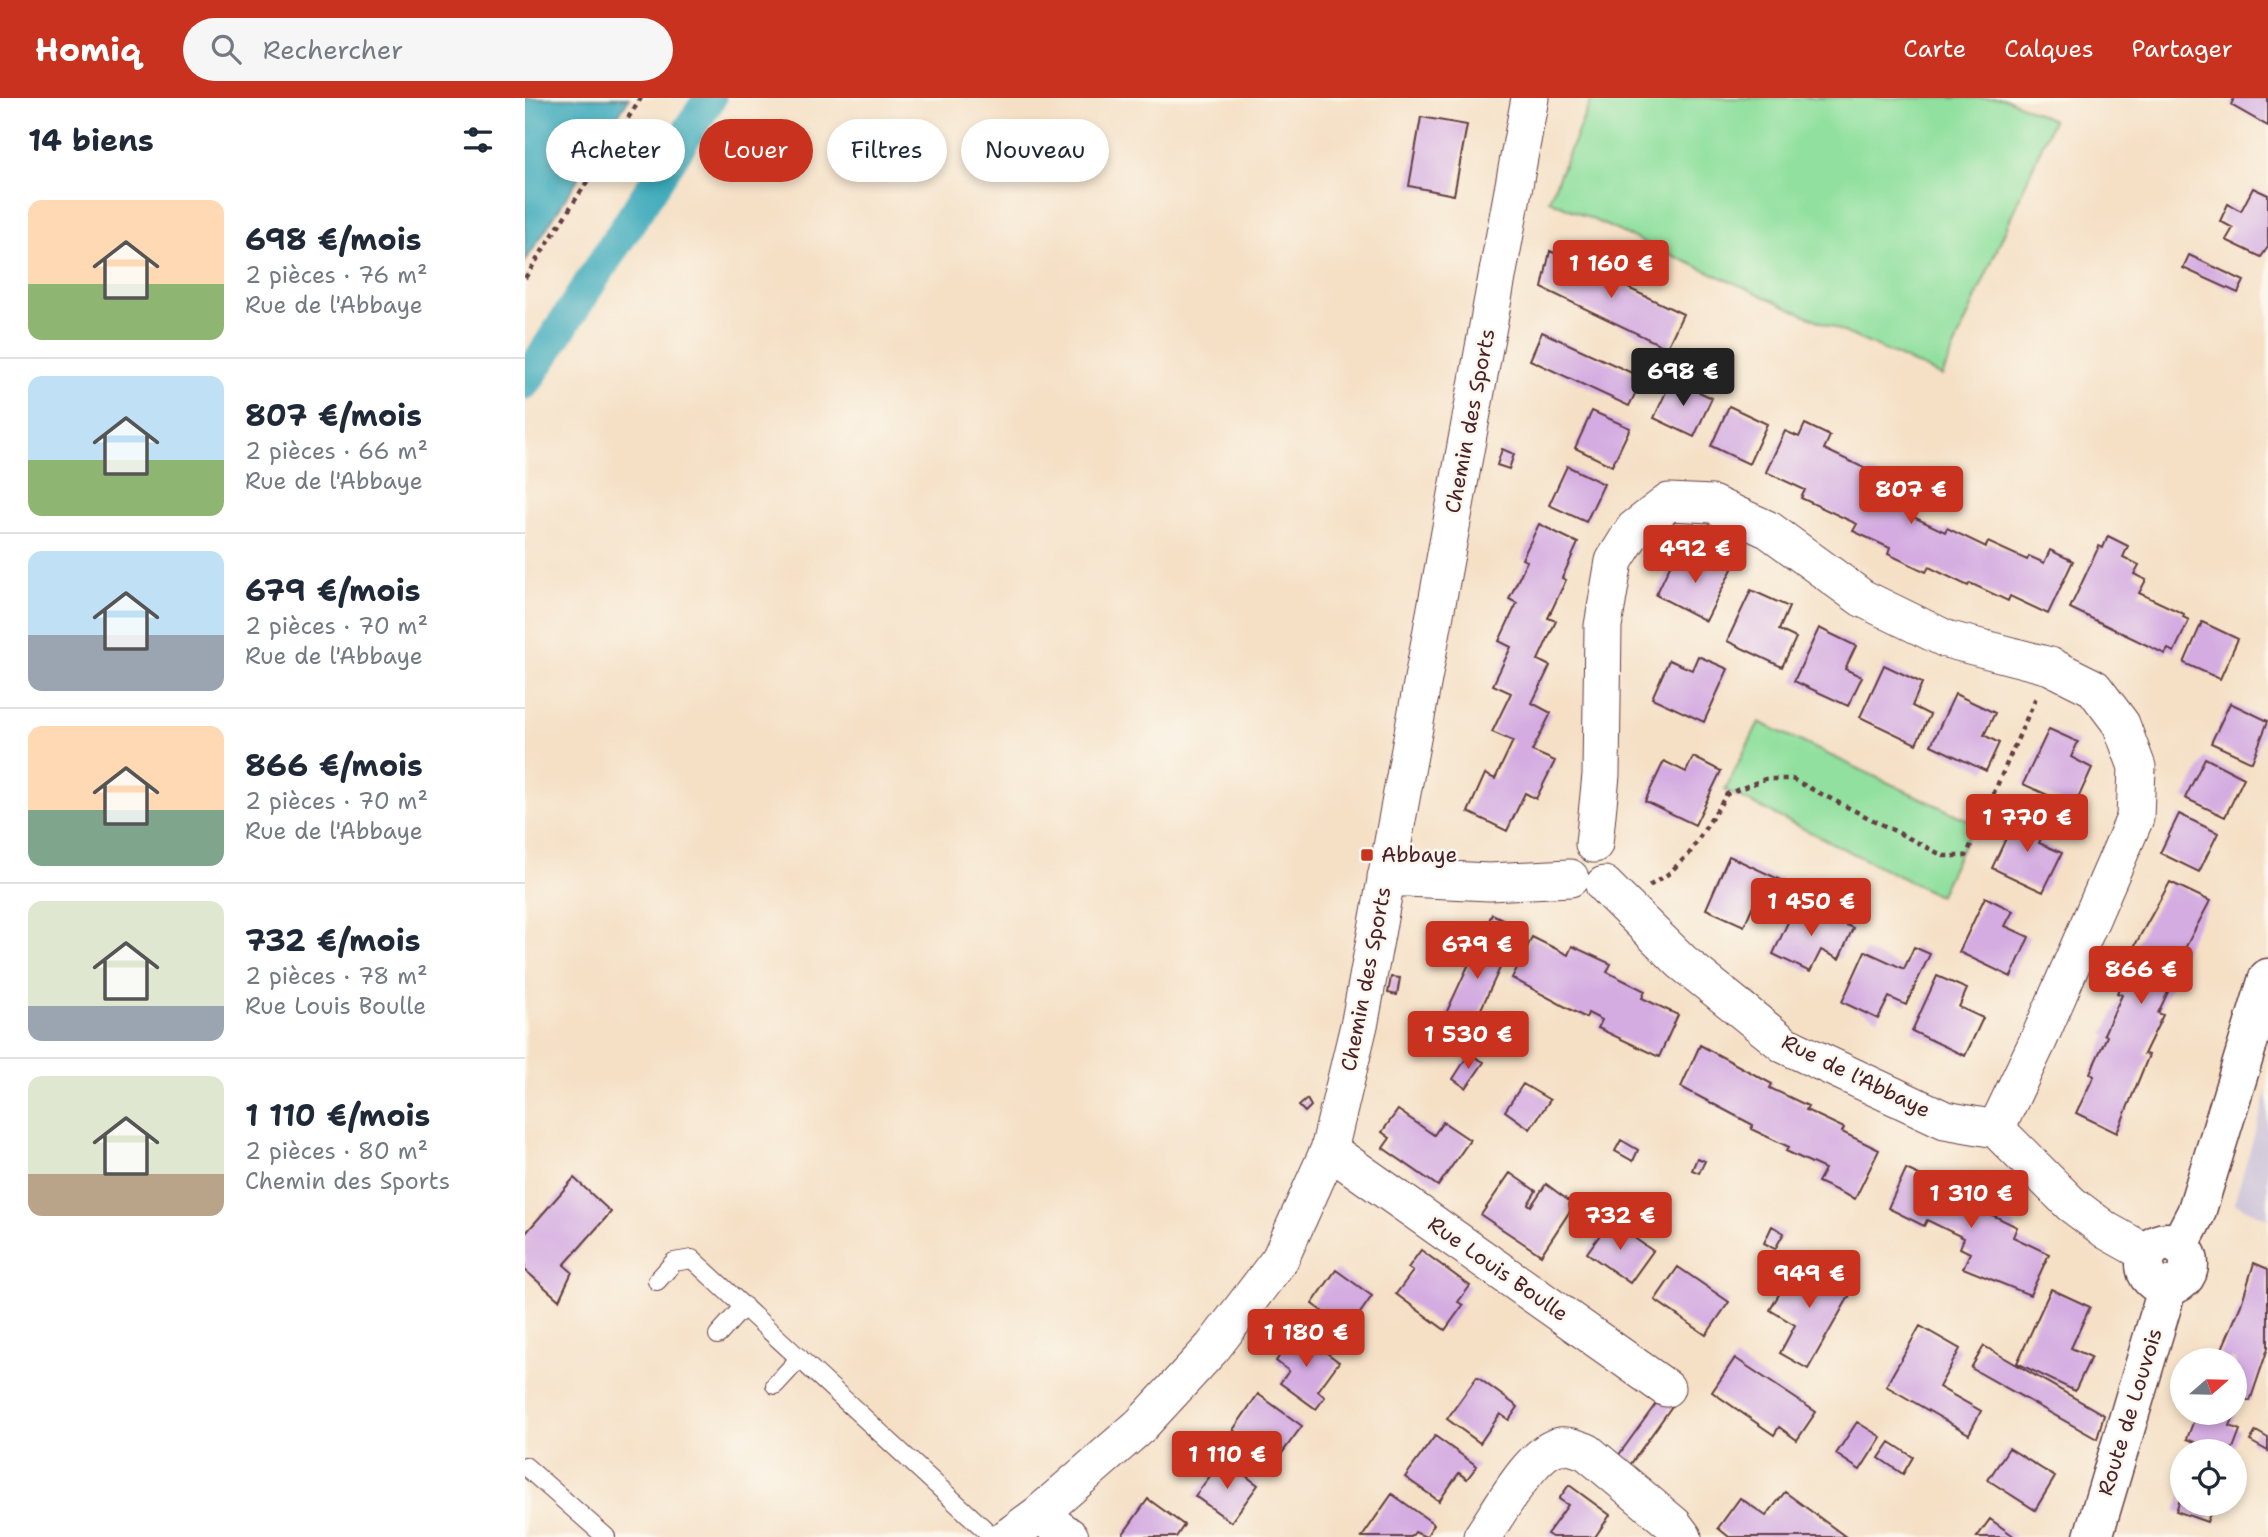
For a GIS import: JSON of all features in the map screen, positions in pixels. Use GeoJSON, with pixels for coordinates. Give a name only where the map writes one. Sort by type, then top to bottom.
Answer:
{"type":"FeatureCollection","features":[{"type":"Feature","properties":{"kind":"street","name":"Chemin des Sports"},"geometry":{"type":"LineString","coordinates":[[1008,1537],[1039,1514],[1140,1425],[1213,1347],[1280,1259],[1329,1150],[1360,1021],[1530,98]]}},
{"type":"Feature","properties":{"kind":"street"},"geometry":{"type":"LineString","coordinates":[[1386,877],[1599,888],[1613,872],[1613,864],[1607,850],[1594,844],[1601,775],[1603,626],[1614,561],[1635,529],[1669,502],[1712,504],[1769,530],[1862,598],[1946,639],[2050,666],[2094,688],[2121,723],[2137,767],[2135,818],[2039,1039],[1996,1129],[2071,1204],[2108,1231],[2164,1250],[2196,1213],[2268,978]]}},
{"type":"Feature","properties":{"kind":"street","name":"Rue de l'Abbaye"},"geometry":{"type":"LineString","coordinates":[[1599,888],[1682,962],[1784,1045],[1945,1120],[1996,1129]]}},
{"type":"Feature","properties":{"kind":"street","name":"Rue Louis Boulle"},"geometry":{"type":"LineString","coordinates":[[1329,1150],[1666,1388]]}},
{"type":"Feature","properties":{"kind":"street","name":"Route de Louvois"},"geometry":{"type":"LineString","coordinates":[[2092,1537],[2168,1286],[2149,1276],[2146,1269],[2164,1250]]}},
{"type":"Feature","properties":{"kind":"street"},"geometry":{"type":"LineString","coordinates":[[1482,1537],[1530,1467],[1558,1446],[1587,1452],[1674,1525],[1683,1537]]}},
{"type":"Feature","properties":{"kind":"street"},"geometry":{"type":"LineString","coordinates":[[1039,1514],[1070,1537]]}},
{"type":"Feature","properties":{"kind":"lane"},"geometry":{"type":"LineString","coordinates":[[657,1281],[674,1262],[692,1259],[993,1537]]}},
{"type":"Feature","properties":{"kind":"lane"},"geometry":{"type":"LineString","coordinates":[[718,1335],[744,1306]]}},
{"type":"Feature","properties":{"kind":"lane"},"geometry":{"type":"LineString","coordinates":[[775,1385],[800,1358]]}},
{"type":"Feature","properties":{"kind":"lane"},"geometry":{"type":"LineString","coordinates":[[525,1466],[606,1537]]}},
{"type":"Feature","properties":{"kind":"path"},"geometry":{"type":"LineString","coordinates":[[525,278],[641,98]]}},
{"type":"Feature","properties":{"kind":"path"},"geometry":{"type":"LineString","coordinates":[[1599,888],[1668,874],[1689,854],[1727,794],[1765,779],[1792,779],[1944,856],[1966,856],[2050,666]]}},
{"type":"Feature","properties":{"kind":"shaded area"},"geometry":{"type":"Polygon","coordinates":[[[2268,1090],[2268,1219],[2234,1203],[2268,1090]]]}},
{"type":"Feature","properties":{"kind":"green space"},"geometry":{"type":"Polygon","coordinates":[[[1592,98],[2005,98],[2053,120],[1942,376],[1549,200],[1592,98]]]}},
{"type":"Feature","properties":{"kind":"green space"},"geometry":{"type":"Polygon","coordinates":[[[1759,722],[1974,823],[1939,896],[1725,790],[1759,722]]]}},
{"type":"Feature","properties":{"kind":"water"},"geometry":{"type":"Polygon","coordinates":[[[525,98],[629,98],[616,119],[546,119],[546,182],[576,182],[525,262],[525,98]]]}},
{"type":"Feature","properties":{"kind":"building"},"geometry":{"type":"Polygon","coordinates":[[[2234,98],[2268,98],[2268,126],[2231,105],[2234,98]]]}},
{"type":"Feature","properties":{"kind":"building"},"geometry":{"type":"Polygon","coordinates":[[[1421,117],[1467,125],[1454,195],[1409,186],[1421,117]]]}},
{"type":"Feature","properties":{"kind":"building"},"geometry":{"type":"Polygon","coordinates":[[[2253,188],[2268,195],[2268,247],[2261,257],[2226,240],[2233,228],[2220,221],[2228,204],[2241,211],[2253,188]]]}},
{"type":"Feature","properties":{"kind":"building"},"geometry":{"type":"Polygon","coordinates":[[[1550,251],[1683,314],[1667,348],[1542,288],[1550,251]]]}},
{"type":"Feature","properties":{"kind":"building"},"geometry":{"type":"Polygon","coordinates":[[[2189,255],[2244,281],[2238,293],[2183,268],[2189,255]]]}},
{"type":"Feature","properties":{"kind":"building"},"geometry":{"type":"Polygon","coordinates":[[[1542,332],[1643,378],[1629,406],[1530,360],[1542,332]]]}},
{"type":"Feature","properties":{"kind":"building"},"geometry":{"type":"Polygon","coordinates":[[[1672,379],[1712,398],[1694,437],[1654,418],[1672,379]]]}},
{"type":"Feature","properties":{"kind":"building"},"geometry":{"type":"Polygon","coordinates":[[[1729,406],[1767,424],[1749,464],[1711,446],[1729,406]]]}},
{"type":"Feature","properties":{"kind":"building"},"geometry":{"type":"Polygon","coordinates":[[[1592,411],[1630,428],[1612,466],[1575,448],[1592,411]]]}},
{"type":"Feature","properties":{"kind":"building"},"geometry":{"type":"Polygon","coordinates":[[[1805,424],[1830,436],[1824,449],[1879,475],[1873,490],[1910,507],[1907,514],[1945,532],[1947,528],[1986,547],[1988,542],[2027,560],[2029,556],[2044,563],[2050,550],[2073,561],[2048,614],[2010,596],[2008,601],[1970,583],[1968,586],[1929,567],[1926,572],[1888,554],[1890,548],[1853,531],[1857,524],[1801,498],[1805,490],[1766,472],[1785,431],[1799,437],[1805,424]]]}},
{"type":"Feature","properties":{"kind":"building"},"geometry":{"type":"Polygon","coordinates":[[[1502,449],[1514,454],[1509,469],[1497,465],[1502,449]]]}},
{"type":"Feature","properties":{"kind":"building"},"geometry":{"type":"Polygon","coordinates":[[[1567,466],[1604,484],[1586,522],[1549,505],[1567,466]]]}},
{"type":"Feature","properties":{"kind":"building"},"geometry":{"type":"Polygon","coordinates":[[[1539,524],[1578,543],[1562,578],[1566,580],[1548,618],[1556,621],[1538,660],[1550,666],[1532,703],[1551,713],[1532,751],[1555,761],[1536,799],[1525,793],[1507,831],[1468,812],[1485,774],[1495,779],[1513,741],[1492,732],[1511,693],[1493,685],[1511,647],[1499,641],[1517,603],[1509,599],[1527,561],[1522,559],[1539,524]]]}},
{"type":"Feature","properties":{"kind":"building"},"geometry":{"type":"Polygon","coordinates":[[[2108,536],[2128,546],[2123,557],[2139,565],[2134,574],[2146,580],[2139,593],[2184,614],[2183,617],[2189,620],[2174,652],[2168,649],[2165,654],[2070,608],[2099,546],[2103,548],[2108,536]]]}},
{"type":"Feature","properties":{"kind":"building"},"geometry":{"type":"Polygon","coordinates":[[[1703,552],[1733,567],[1706,621],[1656,595],[1674,557],[1696,568],[1703,552]]]}},
{"type":"Feature","properties":{"kind":"building"},"geometry":{"type":"Polygon","coordinates":[[[1751,590],[1789,607],[1779,630],[1796,638],[1782,667],[1727,641],[1751,590]]]}},
{"type":"Feature","properties":{"kind":"building"},"geometry":{"type":"Polygon","coordinates":[[[2202,622],[2238,639],[2220,679],[2184,663],[2202,622]]]}},
{"type":"Feature","properties":{"kind":"building"},"geometry":{"type":"Polygon","coordinates":[[[1819,628],[1856,646],[1845,669],[1862,677],[1848,706],[1794,681],[1819,628]]]}},
{"type":"Feature","properties":{"kind":"building"},"geometry":{"type":"Polygon","coordinates":[[[1698,656],[1728,669],[1704,722],[1652,698],[1669,660],[1692,670],[1698,656]]]}},
{"type":"Feature","properties":{"kind":"building"},"geometry":{"type":"Polygon","coordinates":[[[1884,665],[1922,683],[1912,706],[1930,715],[1916,744],[1860,717],[1884,665]]]}},
{"type":"Feature","properties":{"kind":"building"},"geometry":{"type":"Polygon","coordinates":[[[1955,694],[1995,713],[1984,735],[1999,743],[1986,771],[1931,745],[1955,694]]]}},
{"type":"Feature","properties":{"kind":"building"},"geometry":{"type":"Polygon","coordinates":[[[2230,703],[2268,721],[2252,762],[2211,743],[2230,703]]]}},
{"type":"Feature","properties":{"kind":"building"},"geometry":{"type":"Polygon","coordinates":[[[2049,729],[2078,742],[2071,757],[2092,768],[2074,807],[2023,784],[2049,729]]]}},
{"type":"Feature","properties":{"kind":"building"},"geometry":{"type":"Polygon","coordinates":[[[1693,757],[1721,771],[1695,825],[1645,801],[1664,761],[1686,772],[1693,757]]]}},
{"type":"Feature","properties":{"kind":"building"},"geometry":{"type":"Polygon","coordinates":[[[2205,758],[2244,778],[2225,817],[2185,798],[2205,758]]]}},
{"type":"Feature","properties":{"kind":"building"},"geometry":{"type":"Polygon","coordinates":[[[2018,813],[2046,826],[2039,843],[2062,853],[2043,892],[1992,868],[2018,813]]]}},
{"type":"Feature","properties":{"kind":"building"},"geometry":{"type":"Polygon","coordinates":[[[2179,814],[2218,833],[2199,872],[2160,853],[2179,814]]]}},
{"type":"Feature","properties":{"kind":"building"},"geometry":{"type":"Polygon","coordinates":[[[1729,856],[1785,882],[1771,910],[1754,903],[1744,926],[1706,909],[1729,856]]]}},
{"type":"Feature","properties":{"kind":"building"},"geometry":{"type":"Polygon","coordinates":[[[2170,882],[2210,901],[2172,973],[2176,975],[2158,1013],[2163,1015],[2144,1054],[2149,1055],[2117,1133],[2076,1113],[2094,1076],[2090,1073],[2122,995],[2117,993],[2135,956],[2130,954],[2170,882]]]}},
{"type":"Feature","properties":{"kind":"building"},"geometry":{"type":"Polygon","coordinates":[[[1985,897],[2013,911],[2005,926],[2029,937],[2011,977],[1959,952],[1985,897]]]}},
{"type":"Feature","properties":{"kind":"building"},"geometry":{"type":"Polygon","coordinates":[[[1797,903],[1853,928],[1839,959],[1821,950],[1810,972],[1773,954],[1797,903]]]}},
{"type":"Feature","properties":{"kind":"building"},"geometry":{"type":"Polygon","coordinates":[[[1492,914],[1519,927],[1462,1050],[1436,1035],[1492,914]]]}},
{"type":"Feature","properties":{"kind":"building"},"geometry":{"type":"Polygon","coordinates":[[[1532,937],[1568,955],[1572,946],[1611,964],[1607,972],[1645,991],[1642,998],[1678,1015],[1659,1057],[1598,1028],[1602,1020],[1588,1013],[1586,1018],[1512,978],[1532,937]]]}},
{"type":"Feature","properties":{"kind":"building"},"geometry":{"type":"Polygon","coordinates":[[[1914,947],[1930,954],[1906,1005],[1889,997],[1878,1019],[1842,1002],[1865,951],[1904,969],[1914,947]]]}},
{"type":"Feature","properties":{"kind":"building"},"geometry":{"type":"Polygon","coordinates":[[[1937,976],[1967,989],[1959,1007],[1983,1018],[1965,1056],[1912,1031],[1937,976]]]}},
{"type":"Feature","properties":{"kind":"building"},"geometry":{"type":"Polygon","coordinates":[[[1391,977],[1400,978],[1397,995],[1388,993],[1391,977]]]}},
{"type":"Feature","properties":{"kind":"building"},"geometry":{"type":"Polygon","coordinates":[[[1700,1045],[1772,1084],[1770,1088],[1808,1106],[1806,1110],[1844,1128],[1842,1132],[1879,1150],[1855,1199],[1818,1182],[1825,1169],[1786,1151],[1789,1147],[1751,1129],[1753,1125],[1681,1087],[1700,1045]]]}},
{"type":"Feature","properties":{"kind":"building"},"geometry":{"type":"Polygon","coordinates":[[[1469,1054],[1484,1062],[1466,1088],[1453,1079],[1469,1054]]]}},
{"type":"Feature","properties":{"kind":"building"},"geometry":{"type":"Polygon","coordinates":[[[1523,1084],[1550,1100],[1530,1129],[1505,1111],[1523,1084]]]}},
{"type":"Feature","properties":{"kind":"building"},"geometry":{"type":"Polygon","coordinates":[[[1307,1099],[1311,1106],[1305,1112],[1299,1106],[1307,1099]]]}},
{"type":"Feature","properties":{"kind":"building"},"geometry":{"type":"Polygon","coordinates":[[[1398,1110],[1434,1135],[1443,1122],[1470,1140],[1438,1186],[1383,1148],[1390,1138],[1382,1132],[1398,1110]]]}},
{"type":"Feature","properties":{"kind":"building"},"geometry":{"type":"Polygon","coordinates":[[[1621,1140],[1638,1150],[1633,1161],[1615,1151],[1621,1140]]]}},
{"type":"Feature","properties":{"kind":"building"},"geometry":{"type":"Polygon","coordinates":[[[1697,1158],[1705,1161],[1699,1173],[1692,1170],[1697,1158]]]}},
{"type":"Feature","properties":{"kind":"building"},"geometry":{"type":"Polygon","coordinates":[[[1906,1169],[1943,1186],[1946,1180],[1983,1197],[1978,1208],[2017,1227],[2013,1237],[2049,1254],[2030,1295],[1963,1268],[1970,1253],[1960,1248],[1964,1238],[1927,1220],[1924,1226],[1888,1208],[1906,1169]]]}},
{"type":"Feature","properties":{"kind":"building"},"geometry":{"type":"Polygon","coordinates":[[[1510,1173],[1536,1191],[1528,1204],[1531,1206],[1546,1184],[1569,1201],[1570,1211],[1541,1255],[1481,1215],[1510,1173]]]}},
{"type":"Feature","properties":{"kind":"building"},"geometry":{"type":"Polygon","coordinates":[[[574,1178],[611,1212],[564,1265],[572,1272],[559,1300],[525,1270],[525,1234],[574,1178]]]}},
{"type":"Feature","properties":{"kind":"building"},"geometry":{"type":"Polygon","coordinates":[[[1610,1221],[1653,1251],[1630,1283],[1587,1253],[1610,1221]]]}},
{"type":"Feature","properties":{"kind":"building"},"geometry":{"type":"Polygon","coordinates":[[[1772,1226],[1784,1233],[1775,1249],[1764,1243],[1772,1226]]]}},
{"type":"Feature","properties":{"kind":"building"},"geometry":{"type":"Polygon","coordinates":[[[1421,1250],[1470,1286],[1458,1302],[1463,1305],[1445,1330],[1396,1294],[1413,1271],[1408,1268],[1421,1250]]]}},
{"type":"Feature","properties":{"kind":"building"},"geometry":{"type":"Polygon","coordinates":[[[1800,1258],[1853,1289],[1808,1369],[1780,1353],[1795,1325],[1770,1310],[1800,1258]]]}},
{"type":"Feature","properties":{"kind":"building"},"geometry":{"type":"Polygon","coordinates":[[[2254,1263],[2268,1269],[2268,1348],[2250,1401],[2247,1400],[2247,1348],[2222,1348],[2241,1305],[2254,1263]]]}},
{"type":"Feature","properties":{"kind":"building"},"geometry":{"type":"Polygon","coordinates":[[[1678,1267],[1729,1302],[1706,1335],[1655,1300],[1678,1267]]]}},
{"type":"Feature","properties":{"kind":"building"},"geometry":{"type":"Polygon","coordinates":[[[1336,1270],[1372,1296],[1348,1330],[1312,1304],[1336,1270]]]}},
{"type":"Feature","properties":{"kind":"building"},"geometry":{"type":"Polygon","coordinates":[[[2051,1289],[2090,1307],[2071,1348],[2091,1357],[2075,1391],[2017,1363],[2051,1289]]]}},
{"type":"Feature","properties":{"kind":"building"},"geometry":{"type":"Polygon","coordinates":[[[1920,1326],[1960,1349],[1939,1387],[1981,1411],[1969,1434],[1886,1386],[1920,1326]]]}},
{"type":"Feature","properties":{"kind":"building"},"geometry":{"type":"Polygon","coordinates":[[[1297,1331],[1339,1362],[1318,1391],[1325,1397],[1316,1409],[1280,1383],[1289,1371],[1276,1361],[1297,1331]]]}},
{"type":"Feature","properties":{"kind":"building"},"geometry":{"type":"Polygon","coordinates":[[[1984,1346],[2104,1415],[2097,1439],[1971,1368],[1984,1346]]]}},
{"type":"Feature","properties":{"kind":"building"},"geometry":{"type":"Polygon","coordinates":[[[1735,1358],[1816,1412],[1797,1440],[1779,1427],[1774,1435],[1712,1392],[1735,1358]]]}},
{"type":"Feature","properties":{"kind":"building"},"geometry":{"type":"Polygon","coordinates":[[[1477,1377],[1518,1407],[1509,1420],[1500,1414],[1480,1443],[1447,1419],[1477,1377]]]}},
{"type":"Feature","properties":{"kind":"building"},"geometry":{"type":"Polygon","coordinates":[[[1258,1394],[1302,1426],[1276,1461],[1233,1430],[1258,1394]]]}},
{"type":"Feature","properties":{"kind":"building"},"geometry":{"type":"Polygon","coordinates":[[[1660,1398],[1672,1406],[1630,1465],[1618,1456],[1660,1398]]]}},
{"type":"Feature","properties":{"kind":"building"},"geometry":{"type":"Polygon","coordinates":[[[1857,1422],[1881,1437],[1860,1470],[1836,1454],[1857,1422]]]}},
{"type":"Feature","properties":{"kind":"building"},"geometry":{"type":"Polygon","coordinates":[[[2192,1425],[2230,1425],[2240,1430],[2237,1439],[2187,1439],[2192,1425]]]}},
{"type":"Feature","properties":{"kind":"building"},"geometry":{"type":"Polygon","coordinates":[[[2256,1431],[2268,1438],[2268,1451],[2250,1441],[2256,1431]]]}},
{"type":"Feature","properties":{"kind":"building"},"geometry":{"type":"Polygon","coordinates":[[[1435,1436],[1477,1466],[1467,1479],[1459,1473],[1439,1501],[1405,1477],[1435,1436]]]}},
{"type":"Feature","properties":{"kind":"building"},"geometry":{"type":"Polygon","coordinates":[[[1890,1442],[1913,1457],[1903,1474],[1879,1458],[1890,1442]]]}},
{"type":"Feature","properties":{"kind":"building"},"geometry":{"type":"Polygon","coordinates":[[[2009,1448],[2055,1477],[2035,1510],[1988,1480],[2009,1448]]]}},
{"type":"Feature","properties":{"kind":"building"},"geometry":{"type":"Polygon","coordinates":[[[1223,1459],[1258,1485],[1231,1522],[1195,1496],[1223,1459]]]}},
{"type":"Feature","properties":{"kind":"building"},"geometry":{"type":"Polygon","coordinates":[[[1569,1485],[1610,1515],[1595,1537],[1552,1537],[1547,1534],[1568,1505],[1559,1499],[1569,1485]]]}},
{"type":"Feature","properties":{"kind":"building"},"geometry":{"type":"Polygon","coordinates":[[[1785,1492],[1846,1537],[1729,1537],[1718,1528],[1740,1498],[1766,1516],[1785,1492]]]}},
{"type":"Feature","properties":{"kind":"building"},"geometry":{"type":"Polygon","coordinates":[[[1392,1494],[1434,1524],[1426,1537],[1415,1532],[1411,1537],[1362,1537],[1392,1494]]]}},
{"type":"Feature","properties":{"kind":"building"},"geometry":{"type":"Polygon","coordinates":[[[1148,1499],[1184,1525],[1176,1537],[1127,1537],[1123,1534],[1148,1499]]]}},
{"type":"Feature","properties":{"kind":"building"},"geometry":{"type":"Polygon","coordinates":[[[2190,1516],[2209,1516],[2207,1522],[2190,1516]]]}},
{"type":"Feature","properties":{"kind":"building"},"geometry":{"type":"Polygon","coordinates":[[[1990,1519],[2015,1537],[1977,1537],[1990,1519]]]}},
{"type":"Feature","properties":{"kind":"waterway"},"geometry":{"type":"LineString","coordinates":[[525,383],[710,98]]}},
{"type":"Feature","properties":{"kind":"place","name":"Abbaye"},"geometry":{"type":"Point","coordinates":[1367,855]}}]}
